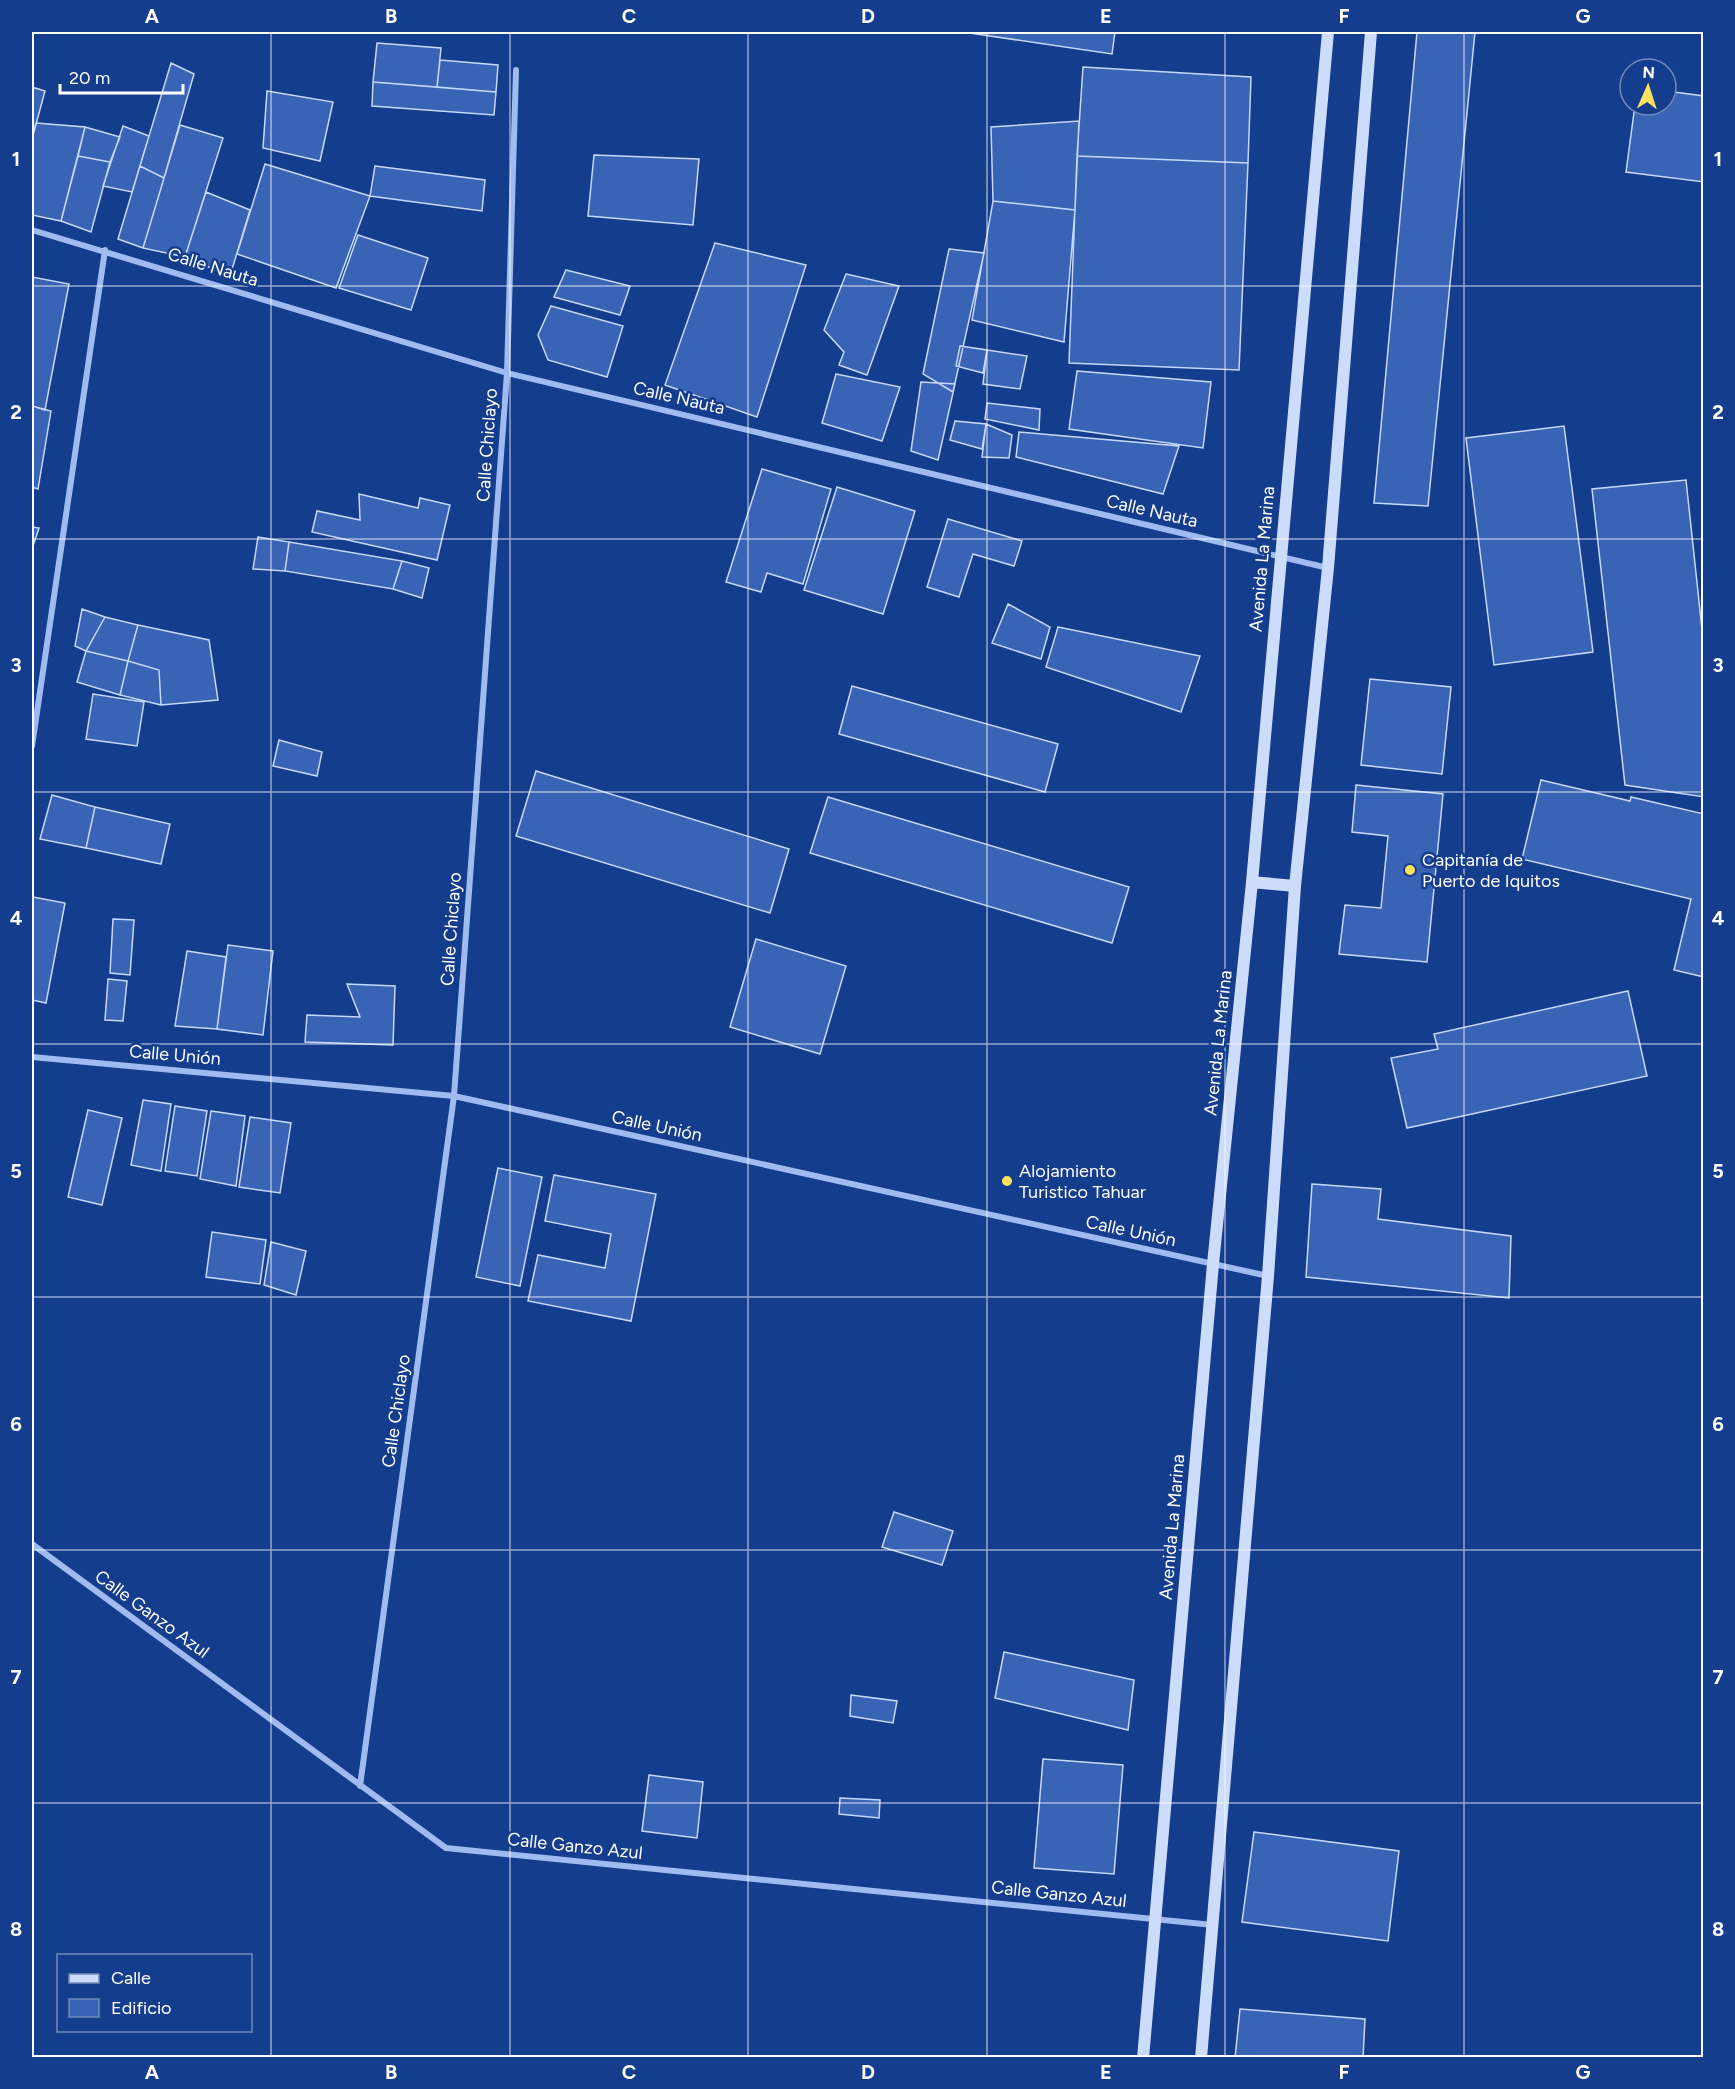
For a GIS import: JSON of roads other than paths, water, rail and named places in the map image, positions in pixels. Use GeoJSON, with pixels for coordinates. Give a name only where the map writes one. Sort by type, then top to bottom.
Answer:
{"type":"FeatureCollection","features":[{"type":"Feature","properties":{"kind":"main road","name":"Avenida La Marina"},"geometry":{"type":"LineString","coordinates":[[1143,2058],[1213,1264],[1252,882],[1328,32]]}},
{"type":"Feature","properties":{"kind":"main road"},"geometry":{"type":"LineString","coordinates":[[1201,2058],[1268,1276],[1295,886],[1328,568],[1371,32]]}},
{"type":"Feature","properties":{"kind":"main road"},"geometry":{"type":"LineString","coordinates":[[1252,882],[1295,886]]}},
{"type":"Feature","properties":{"kind":"street","name":"Calle Chiclayo"},"geometry":{"type":"LineString","coordinates":[[360,1786],[454,1096],[507,373],[516,70]]}},
{"type":"Feature","properties":{"kind":"street","name":"Calle Nauta"},"geometry":{"type":"LineString","coordinates":[[32,230],[105,250],[507,373],[1328,568]]}},
{"type":"Feature","properties":{"kind":"street"},"geometry":{"type":"LineString","coordinates":[[32,746],[105,250]]}},
{"type":"Feature","properties":{"kind":"street","name":"Calle Unión"},"geometry":{"type":"LineString","coordinates":[[32,1057],[454,1096],[1268,1276]]}},
{"type":"Feature","properties":{"kind":"street","name":"Calle Ganzo Azul"},"geometry":{"type":"LineString","coordinates":[[32,1544],[446,1848],[1213,1925]]}},
{"type":"Feature","properties":{"kind":"place","name":"Capitanía de Puerto de Iquitos"},"geometry":{"type":"Point","coordinates":[1410,870]}},
{"type":"Feature","properties":{"kind":"place","name":"Alojamiento Turistico Tahuar"},"geometry":{"type":"Point","coordinates":[1007,1181]}}]}
